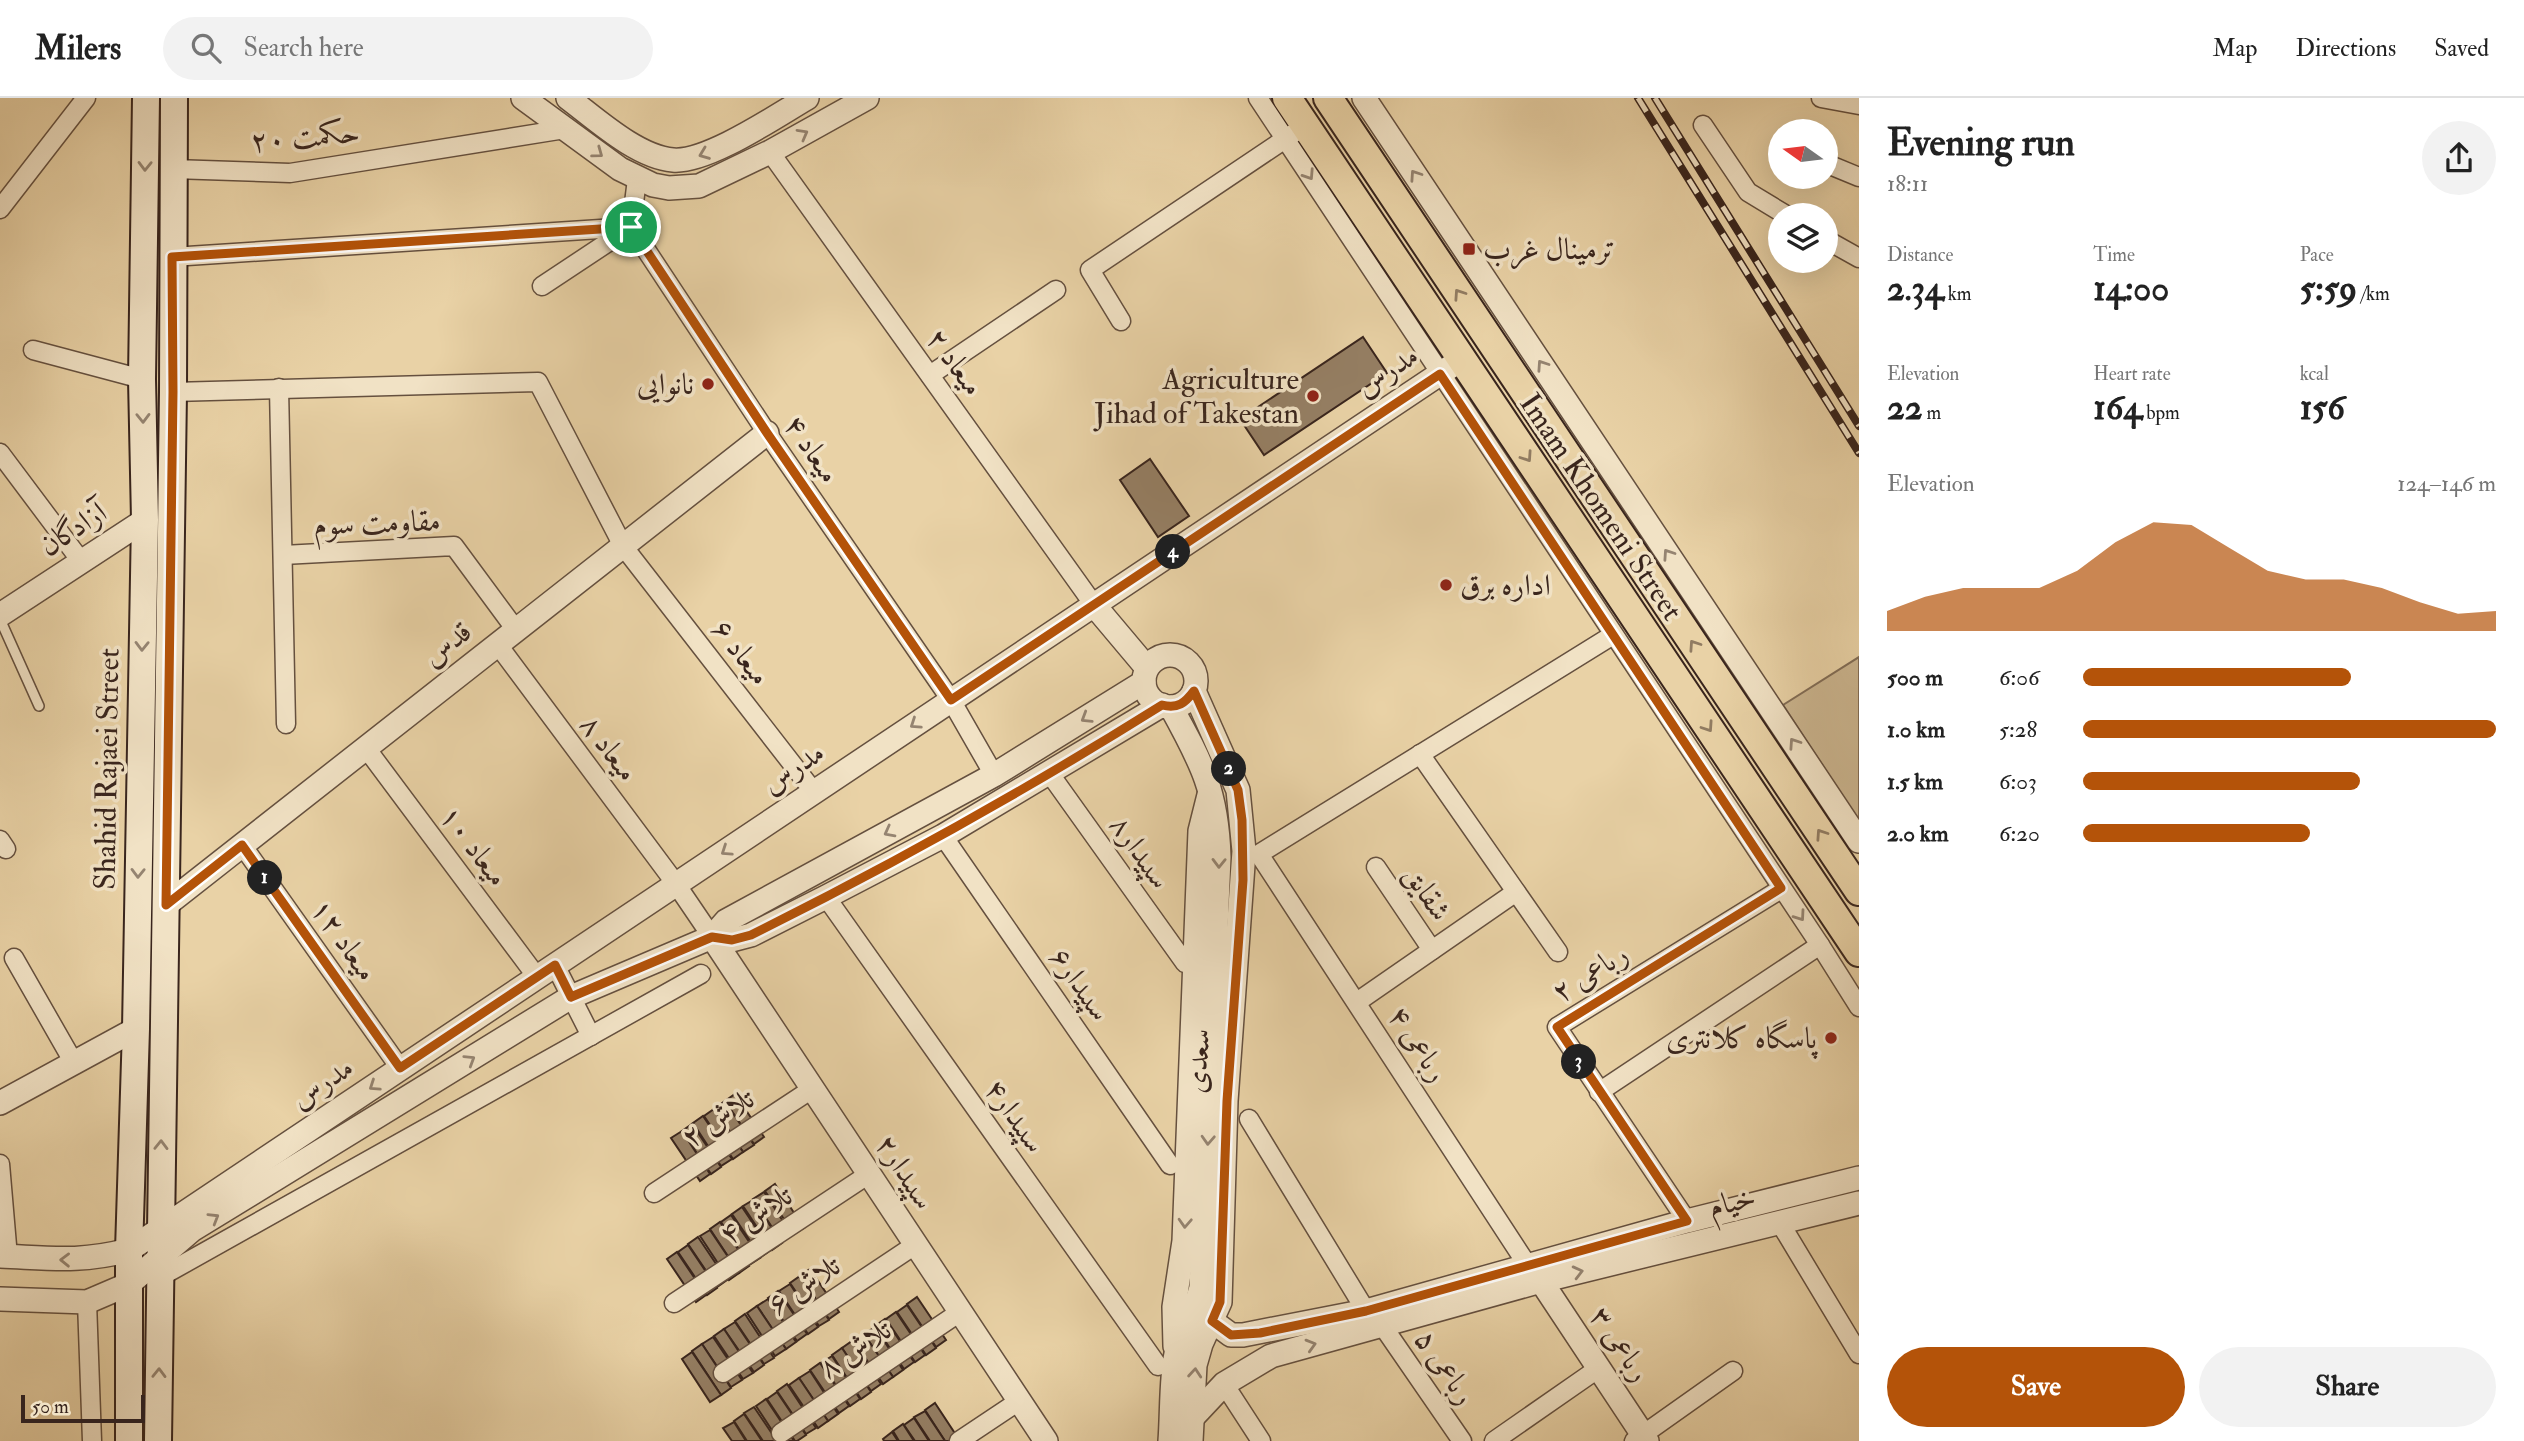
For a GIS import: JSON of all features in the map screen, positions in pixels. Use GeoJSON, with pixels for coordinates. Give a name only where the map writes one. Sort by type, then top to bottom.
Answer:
{"type":"FeatureCollection","features":[{"type":"Feature","properties":{"kind":"main road","name":"Shahid Rajaei Street"},"geometry":{"type":"LineString","coordinates":[[129,1441],[129,1250],[136,1029],[145,520],[142,380],[146,98]]}},
{"type":"Feature","properties":{"kind":"main road","name":"Shahid Rajaei Street"},"geometry":{"type":"LineString","coordinates":[[158,1441],[173,392],[174,98]]}},
{"type":"Feature","properties":{"kind":"main road","name":"Imam Khomeni Street"},"geometry":{"type":"LineString","coordinates":[[1287,98],[1295,132],[1451,366],[1859,952]]}},
{"type":"Feature","properties":{"kind":"main road","name":"Imam Khomeni Street"},"geometry":{"type":"LineString","coordinates":[[1328,98],[1859,891]]}},
{"type":"Feature","properties":{"kind":"main road"},"geometry":{"type":"LineString","coordinates":[[1451,366],[1489,340]]}},
{"type":"Feature","properties":{"kind":"main road"},"geometry":{"type":"LineString","coordinates":[[145,520],[171,522]]}},
{"type":"Feature","properties":{"kind":"street"},"geometry":{"type":"LineString","coordinates":[[0,209],[86,98]]}},
{"type":"Feature","properties":{"kind":"street"},"geometry":{"type":"LineString","coordinates":[[523,98],[620,169],[653,186],[669,188],[699,186],[770,152],[867,98]]}},
{"type":"Feature","properties":{"kind":"street"},"geometry":{"type":"LineString","coordinates":[[568,98],[609,129],[648,153],[675,161],[707,154],[807,98]]}},
{"type":"Feature","properties":{"kind":"street"},"geometry":{"type":"LineString","coordinates":[[1121,321],[1090,270],[1295,132],[1258,98]]}},
{"type":"Feature","properties":{"kind":"street"},"geometry":{"type":"LineString","coordinates":[[1364,98],[1859,841]]}},
{"type":"Feature","properties":{"kind":"street"},"geometry":{"type":"LineString","coordinates":[[1821,98],[1859,105]]}},
{"type":"Feature","properties":{"kind":"street"},"geometry":{"type":"LineString","coordinates":[[1703,125],[1748,192],[1768,204]]}},
{"type":"Feature","properties":{"kind":"street","name":"حکمت ۲۰"},"geometry":{"type":"LineString","coordinates":[[173,169],[290,173],[565,129]]}},
{"type":"Feature","properties":{"kind":"street","name":"میعاد ۲"},"geometry":{"type":"LineString","coordinates":[[770,152],[1094,605]]}},
{"type":"Feature","properties":{"kind":"street"},"geometry":{"type":"LineString","coordinates":[[1838,168],[1859,177]]}},
{"type":"Feature","properties":{"kind":"street"},"geometry":{"type":"LineString","coordinates":[[542,286],[631,227],[637,179]]}},
{"type":"Feature","properties":{"kind":"street"},"geometry":{"type":"LineString","coordinates":[[172,257],[631,227]]}},
{"type":"Feature","properties":{"kind":"street","name":"میعاد ۴"},"geometry":{"type":"LineString","coordinates":[[631,227],[767,433],[951,700],[994,775]]}},
{"type":"Feature","properties":{"kind":"street"},"geometry":{"type":"LineString","coordinates":[[1838,246],[1859,258]]}},
{"type":"Feature","properties":{"kind":"street"},"geometry":{"type":"LineString","coordinates":[[930,375],[1056,290]]}},
{"type":"Feature","properties":{"kind":"street"},"geometry":{"type":"LineString","coordinates":[[33,350],[142,380]]}},
{"type":"Feature","properties":{"kind":"street"},"geometry":{"type":"LineString","coordinates":[[1451,366],[1613,635],[1821,945],[1859,1007]]}},
{"type":"Feature","properties":{"kind":"street","name":"مدرس"},"geometry":{"type":"LineString","coordinates":[[129,1250],[1451,366]]}},
{"type":"Feature","properties":{"kind":"street","name":"میعاد ۶"},"geometry":{"type":"LineString","coordinates":[[279,388],[538,382],[623,546],[814,792]]}},
{"type":"Feature","properties":{"kind":"street"},"geometry":{"type":"LineString","coordinates":[[173,392],[279,388],[286,723]]}},
{"type":"Feature","properties":{"kind":"street","name":"قدس"},"geometry":{"type":"LineString","coordinates":[[166,905],[767,433]]}},
{"type":"Feature","properties":{"kind":"street"},"geometry":{"type":"LineString","coordinates":[[0,453],[81,562]]}},
{"type":"Feature","properties":{"kind":"street","name":"آزادگان"},"geometry":{"type":"LineString","coordinates":[[0,617],[145,520]]}},
{"type":"Feature","properties":{"kind":"street","name":"مقاومت سوم"},"geometry":{"type":"LineString","coordinates":[[283,555],[454,546],[516,630]]}},
{"type":"Feature","properties":{"kind":"street"},"geometry":{"type":"LineString","coordinates":[[1094,605],[1145,675],[1148,695],[1166,706]]}},
{"type":"Feature","properties":{"kind":"street"},"geometry":{"type":"LineString","coordinates":[[1558,952],[1420,754],[1613,635]]}},
{"type":"Feature","properties":{"kind":"street","name":"میعاد ۸"},"geometry":{"type":"LineString","coordinates":[[498,645],[676,884],[712,937]]}},
{"type":"Feature","properties":{"kind":"street"},"geometry":{"type":"LineString","coordinates":[[1174,655],[1181,658],[1188,662],[1196,675],[1194,691],[1184,703],[1166,706],[943,836],[751,935],[732,940],[712,937],[726,921],[994,775],[1145,675],[1158,657],[1174,655]]}},
{"type":"Feature","properties":{"kind":"street","name":"سعدی"},"geometry":{"type":"LineString","coordinates":[[1191,1441],[1195,1365],[1201,1344],[1220,1302],[1227,1101],[1244,851],[1238,790],[1194,691]]}},
{"type":"Feature","properties":{"kind":"street","name":"سعدی"},"geometry":{"type":"LineString","coordinates":[[1166,706],[1199,758],[1211,789],[1218,828],[1219,858],[1201,1288],[1196,1308],[1166,1362],[1170,1441]]}},
{"type":"Feature","properties":{"kind":"street","name":"میعاد ۱۰"},"geometry":{"type":"LineString","coordinates":[[366,748],[546,971],[571,997],[590,1036]]}},
{"type":"Feature","properties":{"kind":"street","name":"رباعی ۴"},"geometry":{"type":"LineString","coordinates":[[1420,754],[1259,853],[1535,1273]]}},
{"type":"Feature","properties":{"kind":"street","name":"سپیدار۸"},"geometry":{"type":"LineString","coordinates":[[1050,774],[1185,963]]}},
{"type":"Feature","properties":{"kind":"street","name":"سپیدار۶"},"geometry":{"type":"LineString","coordinates":[[943,836],[1170,1165]]}},
{"type":"Feature","properties":{"kind":"street","name":"میعاد ۱۲"},"geometry":{"type":"LineString","coordinates":[[242,845],[400,1068]]}},
{"type":"Feature","properties":{"kind":"street","name":"شقایق"},"geometry":{"type":"LineString","coordinates":[[1376,867],[1432,950]]}},
{"type":"Feature","properties":{"kind":"street","name":"رباعی ۲"},"geometry":{"type":"LineString","coordinates":[[1687,1221],[1557,1027],[1781,888]]}},
{"type":"Feature","properties":{"kind":"street"},"geometry":{"type":"LineString","coordinates":[[1357,1002],[1516,892]]}},
{"type":"Feature","properties":{"kind":"street","name":"سپیدار۴"},"geometry":{"type":"LineString","coordinates":[[826,897],[1166,1362]]}},
{"type":"Feature","properties":{"kind":"street","name":"مدرس"},"geometry":{"type":"LineString","coordinates":[[87,1302],[160,1268],[192,1230],[571,997],[712,937]]}},
{"type":"Feature","properties":{"kind":"street","name":"سپیدار۲"},"geometry":{"type":"LineString","coordinates":[[712,937],[1046,1441]]}},
{"type":"Feature","properties":{"kind":"street"},"geometry":{"type":"LineString","coordinates":[[1599,1092],[1821,945]]}},
{"type":"Feature","properties":{"kind":"street"},"geometry":{"type":"LineString","coordinates":[[14,958],[74,1063]]}},
{"type":"Feature","properties":{"kind":"street"},"geometry":{"type":"LineString","coordinates":[[160,1268],[317,1189],[701,974]]}},
{"type":"Feature","properties":{"kind":"street"},"geometry":{"type":"LineString","coordinates":[[3,1095],[74,1063],[136,1029]]}},
{"type":"Feature","properties":{"kind":"street","name":"تلاش ۲"},"geometry":{"type":"LineString","coordinates":[[654,1193],[812,1088]]}},
{"type":"Feature","properties":{"kind":"street","name":"رباعی ۵"},"geometry":{"type":"LineString","coordinates":[[1249,1119],[1374,1318],[1462,1441]]}},
{"type":"Feature","properties":{"kind":"street"},"geometry":{"type":"LineString","coordinates":[[288,1144],[317,1189]]}},
{"type":"Feature","properties":{"kind":"street"},"geometry":{"type":"LineString","coordinates":[[0,1164],[4,1257],[69,1260],[100,1258],[129,1250]]}},
{"type":"Feature","properties":{"kind":"street","name":"تلاش ۴"},"geometry":{"type":"LineString","coordinates":[[674,1303],[869,1174]]}},
{"type":"Feature","properties":{"kind":"street","name":"خیام"},"geometry":{"type":"LineString","coordinates":[[1193,1417],[1224,1384],[1250,1367],[1274,1355],[1374,1318],[1535,1273],[1687,1221],[1859,1178]]}},
{"type":"Feature","properties":{"kind":"street"},"geometry":{"type":"LineString","coordinates":[[1818,1188],[1826,1211]]}},
{"type":"Feature","properties":{"kind":"street","name":"خیام"},"geometry":{"type":"LineString","coordinates":[[1535,1273],[1780,1223],[1859,1203]]}},
{"type":"Feature","properties":{"kind":"street"},"geometry":{"type":"LineString","coordinates":[[1780,1223],[1859,1354]]}},
{"type":"Feature","properties":{"kind":"street","name":"تلاش ۶"},"geometry":{"type":"LineString","coordinates":[[723,1373],[915,1245]]}},
{"type":"Feature","properties":{"kind":"street","name":"رباعی ۳"},"geometry":{"type":"LineString","coordinates":[[1535,1273],[1599,1368],[1642,1439]]}},
{"type":"Feature","properties":{"kind":"street"},"geometry":{"type":"LineString","coordinates":[[0,1299],[87,1302],[92,1441]]}},
{"type":"Feature","properties":{"kind":"street","name":"تلاش ۸"},"geometry":{"type":"LineString","coordinates":[[781,1433],[960,1312]]}},
{"type":"Feature","properties":{"kind":"street","name":"خیام"},"geometry":{"type":"LineString","coordinates":[[1243,1335],[1374,1318]]}},
{"type":"Feature","properties":{"kind":"street"},"geometry":{"type":"LineString","coordinates":[[1212,1321],[1231,1335],[1243,1335],[1251,1351],[1250,1367]]}},
{"type":"Feature","properties":{"kind":"street"},"geometry":{"type":"LineString","coordinates":[[1270,1331],[1268,1345],[1274,1355]]}},
{"type":"Feature","properties":{"kind":"street"},"geometry":{"type":"LineString","coordinates":[[1494,1441],[1599,1368]]}},
{"type":"Feature","properties":{"kind":"street"},"geometry":{"type":"LineString","coordinates":[[1642,1439],[1733,1371]]}},
{"type":"Feature","properties":{"kind":"street"},"geometry":{"type":"LineString","coordinates":[[1224,1384],[1261,1441]]}},
{"type":"Feature","properties":{"kind":"street"},"geometry":{"type":"LineString","coordinates":[[959,1441],[1019,1401]]}},
{"type":"Feature","properties":{"kind":"lane"},"geometry":{"type":"LineString","coordinates":[[0,617],[39,706]]}},
{"type":"Feature","properties":{"kind":"shaded area"},"geometry":{"type":"Polygon","coordinates":[[[1859,657],[1859,821],[1783,705],[1859,657]]]}},
{"type":"Feature","properties":{"kind":"building","name":"Agriculture Jihad of Takestan"},"geometry":{"type":"Polygon","coordinates":[[[1363,337],[1387,373],[1264,455],[1240,419],[1363,337]]]}},
{"type":"Feature","properties":{"kind":"building"},"geometry":{"type":"Polygon","coordinates":[[[1150,459],[1189,516],[1158,537],[1120,480],[1150,459]]]}},
{"type":"Feature","properties":{"kind":"building"},"geometry":{"type":"Polygon","coordinates":[[[735,1094],[764,1137],[754,1144],[725,1101],[735,1094]]]}},
{"type":"Feature","properties":{"kind":"building"},"geometry":{"type":"Polygon","coordinates":[[[725,1101],[754,1145],[743,1152],[715,1108],[725,1101]]]}},
{"type":"Feature","properties":{"kind":"building"},"geometry":{"type":"Polygon","coordinates":[[[714,1109],[743,1152],[733,1159],[704,1116],[714,1109]]]}},
{"type":"Feature","properties":{"kind":"building"},"geometry":{"type":"Polygon","coordinates":[[[703,1116],[732,1159],[721,1166],[693,1123],[703,1116]]]}},
{"type":"Feature","properties":{"kind":"building"},"geometry":{"type":"Polygon","coordinates":[[[692,1124],[721,1167],[711,1174],[682,1131],[692,1124]]]}},
{"type":"Feature","properties":{"kind":"building"},"geometry":{"type":"Polygon","coordinates":[[[682,1131],[710,1174],[700,1181],[671,1138],[682,1131]]]}},
{"type":"Feature","properties":{"kind":"building"},"geometry":{"type":"Polygon","coordinates":[[[775,1184],[804,1228],[794,1234],[765,1191],[775,1184]]]}},
{"type":"Feature","properties":{"kind":"building"},"geometry":{"type":"Polygon","coordinates":[[[764,1192],[792,1235],[782,1242],[753,1199],[764,1192]]]}},
{"type":"Feature","properties":{"kind":"building"},"geometry":{"type":"Polygon","coordinates":[[[753,1200],[782,1243],[772,1250],[743,1206],[753,1200]]]}},
{"type":"Feature","properties":{"kind":"building"},"geometry":{"type":"Polygon","coordinates":[[[742,1207],[771,1250],[761,1257],[732,1214],[742,1207]]]}},
{"type":"Feature","properties":{"kind":"building"},"geometry":{"type":"Polygon","coordinates":[[[731,1215],[760,1258],[749,1265],[721,1222],[731,1215]]]}},
{"type":"Feature","properties":{"kind":"building"},"geometry":{"type":"Polygon","coordinates":[[[720,1222],[749,1266],[739,1273],[710,1229],[720,1222]]]}},
{"type":"Feature","properties":{"kind":"building"},"geometry":{"type":"Polygon","coordinates":[[[710,1230],[739,1273],[729,1280],[700,1236],[710,1230]]]}},
{"type":"Feature","properties":{"kind":"building"},"geometry":{"type":"Polygon","coordinates":[[[698,1237],[727,1280],[717,1287],[688,1244],[698,1237]]]}},
{"type":"Feature","properties":{"kind":"building"},"geometry":{"type":"Polygon","coordinates":[[[688,1245],[717,1288],[707,1295],[678,1252],[688,1245]]]}},
{"type":"Feature","properties":{"kind":"building"},"geometry":{"type":"Polygon","coordinates":[[[677,1252],[706,1295],[696,1302],[667,1259],[677,1252]]]}},
{"type":"Feature","properties":{"kind":"building"},"geometry":{"type":"Polygon","coordinates":[[[810,1269],[839,1312],[829,1319],[800,1275],[810,1269]]]}},
{"type":"Feature","properties":{"kind":"building"},"geometry":{"type":"Polygon","coordinates":[[[800,1276],[829,1320],[819,1326],[790,1283],[800,1276]]]}},
{"type":"Feature","properties":{"kind":"building"},"geometry":{"type":"Polygon","coordinates":[[[790,1284],[818,1327],[808,1334],[779,1291],[790,1284]]]}},
{"type":"Feature","properties":{"kind":"building"},"geometry":{"type":"Polygon","coordinates":[[[778,1291],[807,1334],[797,1341],[768,1298],[778,1291]]]}},
{"type":"Feature","properties":{"kind":"building"},"geometry":{"type":"Polygon","coordinates":[[[917,1297],[946,1340],[936,1347],[907,1304],[917,1297]]]}},
{"type":"Feature","properties":{"kind":"building"},"geometry":{"type":"Polygon","coordinates":[[[768,1299],[796,1342],[786,1349],[757,1306],[768,1299]]]}},
{"type":"Feature","properties":{"kind":"building"},"geometry":{"type":"Polygon","coordinates":[[[907,1305],[936,1348],[926,1355],[897,1312],[907,1305]]]}},
{"type":"Feature","properties":{"kind":"building"},"geometry":{"type":"Polygon","coordinates":[[[757,1306],[786,1349],[775,1356],[747,1313],[757,1306]]]}},
{"type":"Feature","properties":{"kind":"building"},"geometry":{"type":"Polygon","coordinates":[[[896,1312],[925,1355],[915,1362],[886,1319],[896,1312]]]}},
{"type":"Feature","properties":{"kind":"building"},"geometry":{"type":"Polygon","coordinates":[[[745,1314],[774,1358],[764,1364],[735,1321],[745,1314]]]}},
{"type":"Feature","properties":{"kind":"building"},"geometry":{"type":"Polygon","coordinates":[[[885,1319],[914,1362],[904,1369],[875,1326],[885,1319]]]}},
{"type":"Feature","properties":{"kind":"building"},"geometry":{"type":"Polygon","coordinates":[[[735,1322],[764,1365],[754,1372],[724,1329],[735,1322]]]}},
{"type":"Feature","properties":{"kind":"building"},"geometry":{"type":"Polygon","coordinates":[[[875,1327],[903,1370],[893,1377],[864,1334],[875,1327]]]}},
{"type":"Feature","properties":{"kind":"building"},"geometry":{"type":"Polygon","coordinates":[[[724,1329],[753,1373],[743,1379],[714,1336],[724,1329]]]}},
{"type":"Feature","properties":{"kind":"building"},"geometry":{"type":"Polygon","coordinates":[[[864,1334],[893,1377],[883,1384],[854,1341],[864,1334]]]}},
{"type":"Feature","properties":{"kind":"building"},"geometry":{"type":"Polygon","coordinates":[[[713,1337],[742,1380],[731,1387],[702,1344],[713,1337]]]}},
{"type":"Feature","properties":{"kind":"building"},"geometry":{"type":"Polygon","coordinates":[[[852,1341],[881,1384],[871,1391],[842,1348],[852,1341]]]}},
{"type":"Feature","properties":{"kind":"building"},"geometry":{"type":"Polygon","coordinates":[[[702,1344],[731,1388],[721,1395],[692,1351],[702,1344]]]}},
{"type":"Feature","properties":{"kind":"building"},"geometry":{"type":"Polygon","coordinates":[[[842,1348],[871,1392],[861,1399],[832,1355],[842,1348]]]}},
{"type":"Feature","properties":{"kind":"building"},"geometry":{"type":"Polygon","coordinates":[[[692,1352],[721,1395],[710,1402],[682,1359],[692,1352]]]}},
{"type":"Feature","properties":{"kind":"building"},"geometry":{"type":"Polygon","coordinates":[[[832,1356],[860,1399],[850,1406],[821,1363],[832,1356]]]}},
{"type":"Feature","properties":{"kind":"building"},"geometry":{"type":"Polygon","coordinates":[[[820,1363],[849,1406],[839,1413],[810,1370],[820,1363]]]}},
{"type":"Feature","properties":{"kind":"building"},"geometry":{"type":"Polygon","coordinates":[[[810,1371],[838,1414],[828,1421],[799,1378],[810,1371]]]}},
{"type":"Feature","properties":{"kind":"building"},"geometry":{"type":"Polygon","coordinates":[[[799,1378],[828,1421],[818,1428],[789,1385],[799,1378]]]}},
{"type":"Feature","properties":{"kind":"building"},"geometry":{"type":"Polygon","coordinates":[[[787,1384],[816,1428],[806,1434],[777,1391],[787,1384]]]}},
{"type":"Feature","properties":{"kind":"building"},"geometry":{"type":"Polygon","coordinates":[[[777,1392],[806,1435],[797,1441],[767,1399],[777,1392]]]}},
{"type":"Feature","properties":{"kind":"building"},"geometry":{"type":"Polygon","coordinates":[[[766,1399],[794,1441],[779,1441],[756,1406],[766,1399]]]}},
{"type":"Feature","properties":{"kind":"building"},"geometry":{"type":"Polygon","coordinates":[[[935,1403],[960,1441],[945,1441],[925,1410],[935,1403]]]}},
{"type":"Feature","properties":{"kind":"building"},"geometry":{"type":"Polygon","coordinates":[[[754,1407],[777,1441],[763,1441],[744,1413],[754,1407]]]}},
{"type":"Feature","properties":{"kind":"building"},"geometry":{"type":"Polygon","coordinates":[[[925,1411],[945,1441],[930,1441],[914,1417],[925,1411]]]}},
{"type":"Feature","properties":{"kind":"building"},"geometry":{"type":"Polygon","coordinates":[[[744,1414],[762,1441],[747,1441],[734,1421],[744,1414]]]}},
{"type":"Feature","properties":{"kind":"building"},"geometry":{"type":"Polygon","coordinates":[[[914,1418],[929,1441],[915,1441],[904,1425],[914,1418]]]}},
{"type":"Feature","properties":{"kind":"building"},"geometry":{"type":"Polygon","coordinates":[[[734,1422],[746,1441],[732,1441],[723,1428],[734,1422]]]}},
{"type":"Feature","properties":{"kind":"building"},"geometry":{"type":"Polygon","coordinates":[[[903,1424],[914,1441],[899,1441],[893,1431],[903,1424]]]}},
{"type":"Feature","properties":{"kind":"building"},"geometry":{"type":"Polygon","coordinates":[[[892,1432],[898,1441],[884,1441],[883,1439],[892,1432]]]}},
{"type":"Feature","properties":{"kind":"railway"},"geometry":{"type":"LineString","coordinates":[[1638,98],[1859,453]]}},
{"type":"Feature","properties":{"kind":"railway"},"geometry":{"type":"LineString","coordinates":[[1655,98],[1859,426]]}},
{"type":"Feature","properties":{"kind":"place","name":"ترمینال غرب"},"geometry":{"type":"Point","coordinates":[1469,249]}},
{"type":"Feature","properties":{"kind":"place","name":"نانوایی"},"geometry":{"type":"Point","coordinates":[708,384]}},
{"type":"Feature","properties":{"kind":"place","name":"Agriculture Jihad of Takestan"},"geometry":{"type":"Point","coordinates":[1313,396]}},
{"type":"Feature","properties":{"kind":"place","name":"اداره برق"},"geometry":{"type":"Point","coordinates":[1446,585]}},
{"type":"Feature","properties":{"kind":"place","name":"پاسگاه کلانتری"},"geometry":{"type":"Point","coordinates":[1831,1038]}},
{"type":"Feature","properties":{"kind":"route"},"geometry":{"type":"LineString","coordinates":[[631,227],[767,433],[951,700],[1440,374],[1781,888],[1557,1027],[1687,1221],[1366,1311],[1243,1335],[1231,1335],[1212,1321],[1220,1302],[1227,1101],[1244,851],[1238,790],[1194,691],[1184,703],[1171,707],[1162,705],[943,836],[751,935],[732,940],[712,937],[571,997],[555,965],[400,1068],[242,845],[166,905],[173,392],[172,257],[631,227]]}}]}
